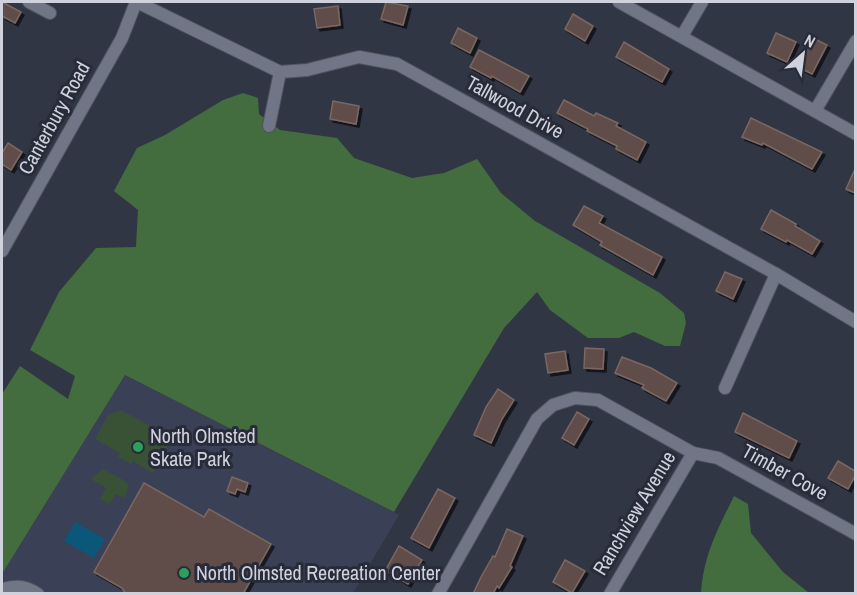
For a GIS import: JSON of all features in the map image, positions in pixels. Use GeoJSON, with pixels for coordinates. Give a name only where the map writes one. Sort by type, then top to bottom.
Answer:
{"type":"FeatureCollection","features":[{"type":"Feature","properties":{"kind":"street"},"geometry":{"type":"LineString","coordinates":[[29,2],[50,13]]}},
{"type":"Feature","properties":{"kind":"street"},"geometry":{"type":"LineString","coordinates":[[136,2],[280,72],[269,126]]}},
{"type":"Feature","properties":{"kind":"street","name":"Canterbury Road"},"geometry":{"type":"LineString","coordinates":[[2,251],[122,38],[136,2]]}},
{"type":"Feature","properties":{"kind":"street"},"geometry":{"type":"LineString","coordinates":[[619,2],[855,134]]}},
{"type":"Feature","properties":{"kind":"street"},"geometry":{"type":"LineString","coordinates":[[682,36],[702,2]]}},
{"type":"Feature","properties":{"kind":"street"},"geometry":{"type":"LineString","coordinates":[[815,111],[855,42]]}},
{"type":"Feature","properties":{"kind":"street","name":"Tallwood Drive"},"geometry":{"type":"LineString","coordinates":[[280,72],[307,70],[359,57],[397,64],[776,274],[855,322]]}},
{"type":"Feature","properties":{"kind":"street"},"geometry":{"type":"LineString","coordinates":[[725,388],[776,274]]}},
{"type":"Feature","properties":{"kind":"street","name":"Timber Cove"},"geometry":{"type":"LineString","coordinates":[[438,594],[537,419],[553,405],[575,398],[598,400],[693,453],[718,458],[855,534]]}},
{"type":"Feature","properties":{"kind":"street","name":"Ranchview Avenue"},"geometry":{"type":"LineString","coordinates":[[610,594],[693,453]]}},
{"type":"Feature","properties":{"kind":"street"},"geometry":{"type":"LineString","coordinates":[[2,592],[3,589],[17,585],[38,594]]}},
{"type":"Feature","properties":{"kind":"shaded area"},"geometry":{"type":"Polygon","coordinates":[[[125,375],[399,515],[353,593],[2,593],[2,574],[125,375]]]}},
{"type":"Feature","properties":{"kind":"green space"},"geometry":{"type":"Polygon","coordinates":[[[243,93],[258,98],[259,114],[280,130],[337,138],[354,158],[412,178],[444,173],[477,159],[501,193],[535,221],[660,293],[684,313],[686,323],[680,346],[665,346],[634,332],[619,338],[588,338],[550,310],[537,292],[504,328],[394,512],[125,375],[2,574],[2,394],[20,366],[68,399],[75,376],[30,350],[59,292],[96,248],[136,247],[138,210],[114,191],[137,148],[165,135],[223,100],[243,93]]]}},
{"type":"Feature","properties":{"kind":"green space","name":"North Olmsted Skate Park"},"geometry":{"type":"Polygon","coordinates":[[[121,410],[172,438],[153,473],[133,461],[131,464],[118,457],[120,453],[95,439],[108,415],[121,410]]]}},
{"type":"Feature","properties":{"kind":"green space"},"geometry":{"type":"Polygon","coordinates":[[[103,469],[125,481],[129,486],[124,498],[116,494],[109,504],[100,499],[106,488],[91,479],[103,469]]]}},
{"type":"Feature","properties":{"kind":"green space"},"geometry":{"type":"Polygon","coordinates":[[[734,496],[748,504],[751,533],[783,572],[809,593],[701,593],[708,554],[734,496]]]}},
{"type":"Feature","properties":{"kind":"water"},"geometry":{"type":"Polygon","coordinates":[[[75,522],[105,539],[94,558],[64,541],[75,522]]]}},
{"type":"Feature","properties":{"kind":"building"},"geometry":{"type":"Polygon","coordinates":[[[2,2],[21,12],[15,23],[2,16],[2,2]]]}},
{"type":"Feature","properties":{"kind":"building"},"geometry":{"type":"Polygon","coordinates":[[[386,2],[408,6],[403,25],[381,19],[386,2]]]}},
{"type":"Feature","properties":{"kind":"building"},"geometry":{"type":"Polygon","coordinates":[[[338,6],[340,25],[317,28],[314,9],[338,6]]]}},
{"type":"Feature","properties":{"kind":"building"},"geometry":{"type":"Polygon","coordinates":[[[573,14],[593,26],[585,41],[565,29],[573,14]]]}},
{"type":"Feature","properties":{"kind":"building"},"geometry":{"type":"Polygon","coordinates":[[[458,28],[477,38],[470,53],[451,43],[458,28]]]}},
{"type":"Feature","properties":{"kind":"building"},"geometry":{"type":"Polygon","coordinates":[[[776,33],[796,42],[787,62],[767,53],[776,33]]]}},
{"type":"Feature","properties":{"kind":"building"},"geometry":{"type":"Polygon","coordinates":[[[813,38],[827,45],[812,74],[798,67],[813,38]]]}},
{"type":"Feature","properties":{"kind":"building"},"geometry":{"type":"Polygon","coordinates":[[[624,42],[669,69],[662,82],[616,57],[624,42]]]}},
{"type":"Feature","properties":{"kind":"building"},"geometry":{"type":"Polygon","coordinates":[[[479,50],[529,76],[520,92],[470,67],[479,50]]]}},
{"type":"Feature","properties":{"kind":"building"},"geometry":{"type":"Polygon","coordinates":[[[564,100],[594,116],[596,113],[618,123],[616,126],[646,142],[637,160],[616,149],[617,146],[557,113],[564,100]]]}},
{"type":"Feature","properties":{"kind":"building"},"geometry":{"type":"Polygon","coordinates":[[[333,101],[359,106],[356,124],[330,119],[333,101]]]}},
{"type":"Feature","properties":{"kind":"building"},"geometry":{"type":"Polygon","coordinates":[[[751,118],[822,152],[812,169],[763,143],[762,145],[742,137],[751,118]]]}},
{"type":"Feature","properties":{"kind":"building"},"geometry":{"type":"Polygon","coordinates":[[[8,143],[22,152],[11,170],[2,164],[2,153],[8,143]]]}},
{"type":"Feature","properties":{"kind":"building"},"geometry":{"type":"Polygon","coordinates":[[[855,169],[855,193],[846,189],[855,169]]]}},
{"type":"Feature","properties":{"kind":"building"},"geometry":{"type":"Polygon","coordinates":[[[584,206],[603,216],[599,223],[662,257],[653,275],[600,245],[602,242],[573,225],[584,206]]]}},
{"type":"Feature","properties":{"kind":"building"},"geometry":{"type":"Polygon","coordinates":[[[771,210],[820,241],[812,254],[761,229],[771,210]]]}},
{"type":"Feature","properties":{"kind":"building"},"geometry":{"type":"Polygon","coordinates":[[[725,272],[742,279],[733,299],[716,291],[725,272]]]}},
{"type":"Feature","properties":{"kind":"building"},"geometry":{"type":"Polygon","coordinates":[[[585,348],[604,349],[603,369],[584,368],[585,348]]]}},
{"type":"Feature","properties":{"kind":"building"},"geometry":{"type":"Polygon","coordinates":[[[565,351],[568,370],[548,373],[545,354],[565,351]]]}},
{"type":"Feature","properties":{"kind":"building"},"geometry":{"type":"Polygon","coordinates":[[[622,357],[651,368],[677,383],[666,401],[642,388],[644,385],[615,373],[622,357]]]}},
{"type":"Feature","properties":{"kind":"building"},"geometry":{"type":"Polygon","coordinates":[[[498,389],[514,400],[491,443],[474,435],[486,407],[498,389]]]}},
{"type":"Feature","properties":{"kind":"building"},"geometry":{"type":"Polygon","coordinates":[[[577,412],[589,419],[574,445],[562,438],[577,412]]]}},
{"type":"Feature","properties":{"kind":"building"},"geometry":{"type":"Polygon","coordinates":[[[743,413],[797,441],[789,458],[735,432],[743,413]]]}},
{"type":"Feature","properties":{"kind":"building"},"geometry":{"type":"Polygon","coordinates":[[[838,461],[855,471],[855,476],[848,489],[828,478],[838,461]]]}},
{"type":"Feature","properties":{"kind":"building"},"geometry":{"type":"Polygon","coordinates":[[[232,477],[248,483],[245,492],[237,489],[235,494],[227,491],[232,477]]]}},
{"type":"Feature","properties":{"kind":"building"},"geometry":{"type":"Polygon","coordinates":[[[144,483],[204,517],[209,509],[271,544],[243,594],[126,594],[122,588],[94,572],[144,483]]]}},
{"type":"Feature","properties":{"kind":"building"},"geometry":{"type":"Polygon","coordinates":[[[438,489],[455,498],[429,548],[411,538],[438,489]]]}},
{"type":"Feature","properties":{"kind":"building"},"geometry":{"type":"Polygon","coordinates":[[[507,529],[523,536],[510,566],[512,567],[493,594],[473,594],[493,556],[495,557],[507,529]]]}},
{"type":"Feature","properties":{"kind":"building"},"geometry":{"type":"Polygon","coordinates":[[[399,546],[422,560],[408,584],[385,571],[399,546]]]}},
{"type":"Feature","properties":{"kind":"building"},"geometry":{"type":"Polygon","coordinates":[[[565,560],[585,571],[572,593],[553,582],[565,560]]]}},
{"type":"Feature","properties":{"kind":"place","name":"North Olmsted Skate Park"},"geometry":{"type":"Point","coordinates":[138,447]}},
{"type":"Feature","properties":{"kind":"place","name":"North Olmsted Recreation Center"},"geometry":{"type":"Point","coordinates":[184,573]}}]}
